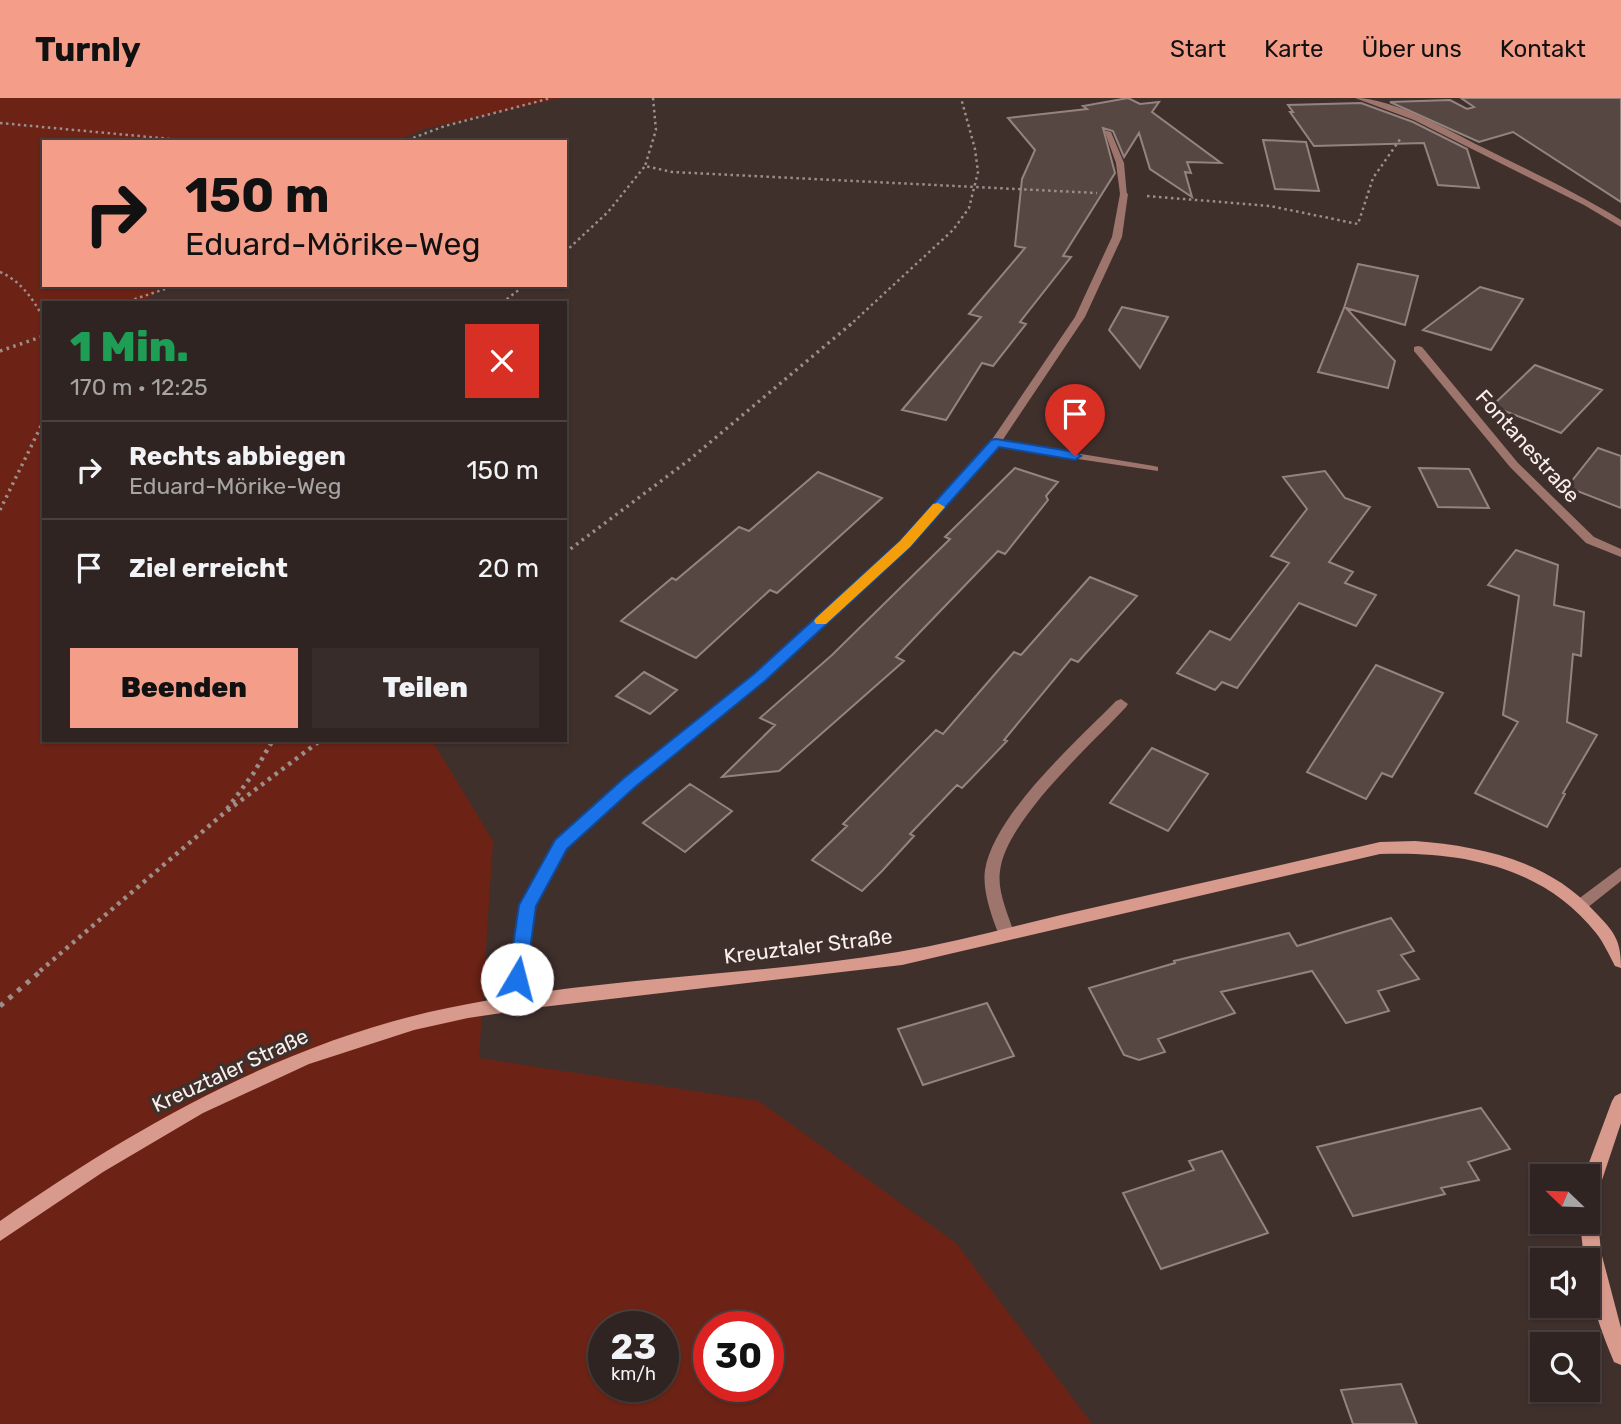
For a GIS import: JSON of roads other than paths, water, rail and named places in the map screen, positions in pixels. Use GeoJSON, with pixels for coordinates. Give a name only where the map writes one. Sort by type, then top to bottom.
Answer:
{"type":"FeatureCollection","features":[{"type":"Feature","properties":{"kind":"street"},"geometry":{"type":"LineString","coordinates":[[1359,98],[1417,118],[1587,203],[1621,224]]}},
{"type":"Feature","properties":{"kind":"street"},"geometry":{"type":"LineString","coordinates":[[513,1004],[528,905],[561,844],[629,783],[759,677],[905,544],[996,443],[1080,317],[1117,237],[1124,194],[1120,163],[1107,132]]}},
{"type":"Feature","properties":{"kind":"street","name":"Fontanestraße"},"geometry":{"type":"LineString","coordinates":[[1418,349],[1514,465],[1590,540],[1621,553]]}},
{"type":"Feature","properties":{"kind":"street"},"geometry":{"type":"LineString","coordinates":[[996,443],[1154,470]]}},
{"type":"Feature","properties":{"kind":"street"},"geometry":{"type":"LineString","coordinates":[[1006,933],[992,871],[1001,841],[1021,812],[1121,704]]}},
{"type":"Feature","properties":{"kind":"street","name":"Kreuztaler Straße"},"geometry":{"type":"LineString","coordinates":[[0,1232],[140,1138],[229,1091],[329,1049],[415,1023],[513,1004],[680,983],[854,966],[902,958],[1380,848],[1406,846],[1470,854],[1515,866],[1561,888],[1582,904],[1599,923],[1621,961]]}},
{"type":"Feature","properties":{"kind":"street"},"geometry":{"type":"LineString","coordinates":[[1582,904],[1621,873]]}},
{"type":"Feature","properties":{"kind":"street"},"geometry":{"type":"LineString","coordinates":[[1621,1101],[1603,1143],[1590,1194],[1591,1242],[1601,1290],[1621,1355]]}}]}
